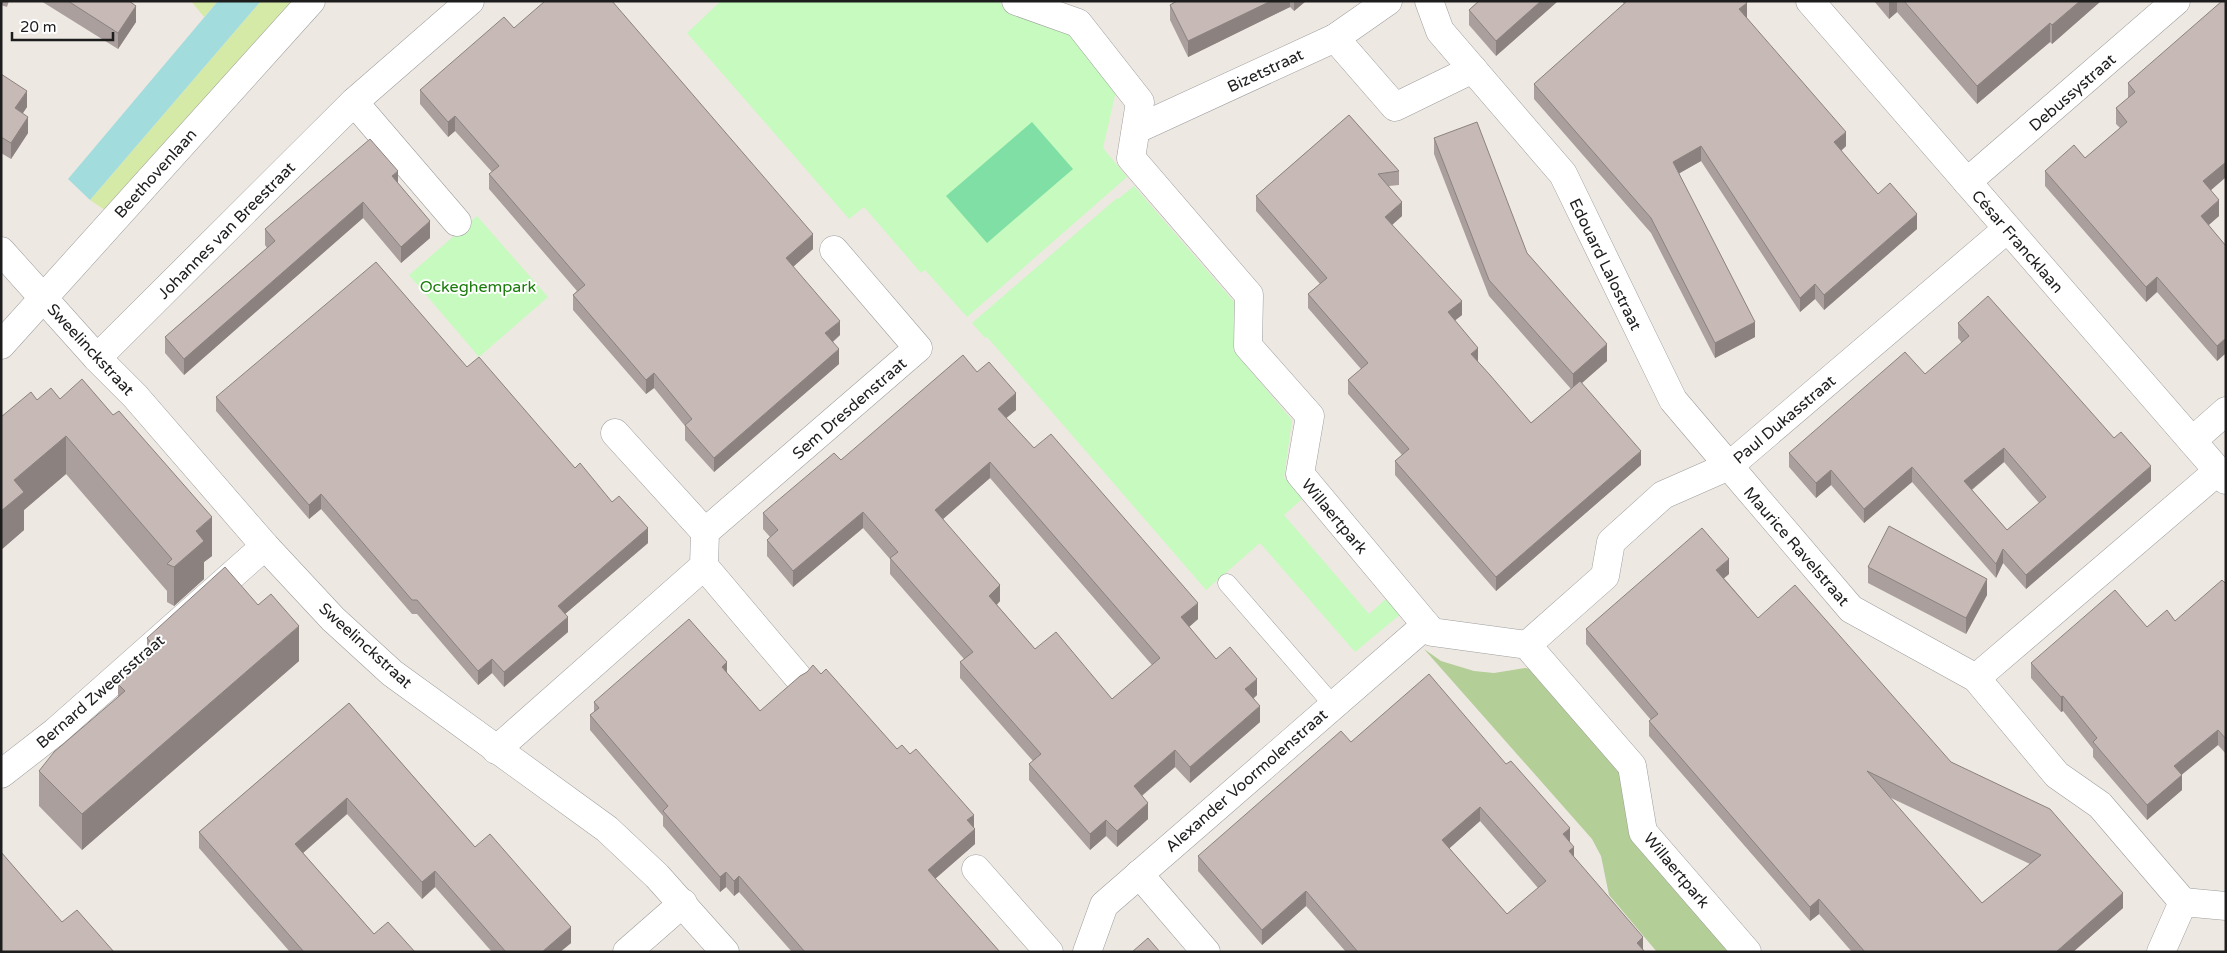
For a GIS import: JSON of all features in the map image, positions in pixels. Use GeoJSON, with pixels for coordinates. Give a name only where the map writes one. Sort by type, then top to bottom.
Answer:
{"type":"FeatureCollection","features":[{"type":"Feature","properties":{"kind":"street","name":"Beethovenlaan"},"geometry":{"type":"LineString","coordinates":[[1,345],[311,1]]}},
{"type":"Feature","properties":{"kind":"street","name":"Johannes van Breestraat"},"geometry":{"type":"LineString","coordinates":[[97,358],[354,102],[470,1]]}},
{"type":"Feature","properties":{"kind":"street","name":"Willaertpark"},"geometry":{"type":"LineString","coordinates":[[1016,1],[1078,23],[1140,102],[1137,129],[1130,158],[1249,295],[1248,346],[1310,416],[1300,474],[1432,632],[1527,645],[1632,766],[1643,832],[1746,952]]}},
{"type":"Feature","properties":{"kind":"street","name":"Bizetstraat"},"geometry":{"type":"LineString","coordinates":[[1137,129],[1336,38],[1388,1]]}},
{"type":"Feature","properties":{"kind":"street","name":"Edouard Lalostraat"},"geometry":{"type":"LineString","coordinates":[[1429,1],[1440,31],[1563,174],[1673,400],[1729,466]]}},
{"type":"Feature","properties":{"kind":"street","name":"César Francklaan"},"geometry":{"type":"LineString","coordinates":[[1810,1],[2222,475]]}},
{"type":"Feature","properties":{"kind":"street","name":"Debussystraat"},"geometry":{"type":"LineString","coordinates":[[1967,182],[2176,1]]}},
{"type":"Feature","properties":{"kind":"street"},"geometry":{"type":"LineString","coordinates":[[1336,38],[1394,107],[1473,69]]}},
{"type":"Feature","properties":{"kind":"street"},"geometry":{"type":"LineString","coordinates":[[354,102],[457,222]]}},
{"type":"Feature","properties":{"kind":"street","name":"Paul Dukasstraat"},"geometry":{"type":"LineString","coordinates":[[1527,645],[1605,576],[1611,542],[1663,495],[1729,466],[2007,229]]}},
{"type":"Feature","properties":{"kind":"street","name":"Sem Dresdenstraat"},"geometry":{"type":"LineString","coordinates":[[705,532],[918,348],[834,250]]}},
{"type":"Feature","properties":{"kind":"street","name":"Sweelinckstraat"},"geometry":{"type":"LineString","coordinates":[[1,251],[97,358],[135,396],[265,546],[333,618],[392,674],[496,750],[559,792],[607,829],[683,903],[725,952]]}},
{"type":"Feature","properties":{"kind":"street"},"geometry":{"type":"LineString","coordinates":[[2192,441],[2226,411]]}},
{"type":"Feature","properties":{"kind":"street"},"geometry":{"type":"LineString","coordinates":[[615,433],[705,532],[704,566],[797,676]]}},
{"type":"Feature","properties":{"kind":"street","name":"Maurice Ravelstraat"},"geometry":{"type":"LineString","coordinates":[[1729,466],[1851,609],[1976,678],[2057,775],[2100,805],[2183,902]]}},
{"type":"Feature","properties":{"kind":"street"},"geometry":{"type":"LineString","coordinates":[[1976,678],[2222,475]]}},
{"type":"Feature","properties":{"kind":"street","name":"Bernard Zweersstraat"},"geometry":{"type":"LineString","coordinates":[[1,774],[55,732],[265,546]]}},
{"type":"Feature","properties":{"kind":"street"},"geometry":{"type":"LineString","coordinates":[[496,750],[704,566]]}},
{"type":"Feature","properties":{"kind":"street","name":"Alexander Voormolenstraat"},"geometry":{"type":"LineString","coordinates":[[1087,952],[1104,905],[1426,625]]}},
{"type":"Feature","properties":{"kind":"street"},"geometry":{"type":"LineString","coordinates":[[976,869],[1049,952]]}},
{"type":"Feature","properties":{"kind":"street"},"geometry":{"type":"LineString","coordinates":[[1139,874],[1206,952]]}},
{"type":"Feature","properties":{"kind":"street"},"geometry":{"type":"LineString","coordinates":[[2161,952],[2183,902],[2226,906]]}},
{"type":"Feature","properties":{"kind":"street"},"geometry":{"type":"LineString","coordinates":[[628,952],[683,903]]}},
{"type":"Feature","properties":{"kind":"lane"},"geometry":{"type":"LineString","coordinates":[[1227,583],[1332,705]]}},
{"type":"Feature","properties":{"kind":"green space"},"geometry":{"type":"Polygon","coordinates":[[[191,1],[218,1],[204,17],[191,1]]]}},
{"type":"Feature","properties":{"kind":"green space"},"geometry":{"type":"Polygon","coordinates":[[[261,1],[299,1],[109,213],[90,200],[261,1]]]}},
{"type":"Feature","properties":{"kind":"green space"},"geometry":{"type":"Polygon","coordinates":[[[721,1],[999,1],[1007,10],[1077,35],[1118,82],[1103,148],[1127,177],[967,317],[925,270],[921,273],[864,207],[849,219],[687,33],[721,1]]]}},
{"type":"Feature","properties":{"kind":"green space"},"geometry":{"type":"Polygon","coordinates":[[[1032,122],[1073,169],[987,243],[946,196],[1032,122]]]}},
{"type":"Feature","properties":{"kind":"green space"},"geometry":{"type":"Polygon","coordinates":[[[1134,186],[1235,303],[1233,350],[1292,420],[1284,477],[1302,499],[1284,515],[1369,614],[1388,597],[1402,613],[1355,652],[1260,543],[1206,590],[987,337],[985,338],[972,323],[1117,198],[1134,186]]]}},
{"type":"Feature","properties":{"kind":"green space","name":"Ockeghempark"},"geometry":{"type":"Polygon","coordinates":[[[477,216],[548,297],[479,357],[409,275],[477,216]]]}},
{"type":"Feature","properties":{"kind":"green space"},"geometry":{"type":"Polygon","coordinates":[[[1424,649],[1441,661],[1474,671],[1494,673],[1525,668],[1544,671],[1632,781],[1647,838],[1732,952],[1657,952],[1609,895],[1601,856],[1592,839],[1424,649]]]}},
{"type":"Feature","properties":{"kind":"water"},"geometry":{"type":"Polygon","coordinates":[[[218,1],[261,1],[90,200],[68,179],[218,1]]]}},
{"type":"Feature","properties":{"kind":"building"},"geometry":{"type":"Polygon","coordinates":[[[68,1],[129,1],[136,6],[118,33],[68,1]]]}},
{"type":"Feature","properties":{"kind":"building"},"geometry":{"type":"Polygon","coordinates":[[[545,1],[612,1],[813,234],[786,258],[840,321],[825,333],[839,349],[714,458],[685,425],[692,419],[654,373],[646,380],[573,295],[585,285],[489,174],[499,166],[455,116],[448,122],[420,90],[504,17],[514,28],[545,1]]]}},
{"type":"Feature","properties":{"kind":"building"},"geometry":{"type":"Polygon","coordinates":[[[1177,1],[1271,1],[1188,41],[1170,5],[1177,1]]]}},
{"type":"Feature","properties":{"kind":"building"},"geometry":{"type":"Polygon","coordinates":[[[1479,1],[1541,1],[1496,41],[1469,10],[1479,1]]]}},
{"type":"Feature","properties":{"kind":"building"},"geometry":{"type":"Polygon","coordinates":[[[1627,1],[1746,1],[1747,3],[1739,9],[1846,132],[1834,142],[1878,194],[1890,183],[1917,214],[1824,295],[1815,284],[1800,298],[1701,146],[1673,162],[1755,322],[1715,343],[1651,218],[1534,84],[1627,1]]]}},
{"type":"Feature","properties":{"kind":"building"},"geometry":{"type":"Polygon","coordinates":[[[1904,1],[2080,1],[2052,25],[2050,23],[1977,86],[1904,1]]]}},
{"type":"Feature","properties":{"kind":"building"},"geometry":{"type":"Polygon","coordinates":[[[2222,1],[2226,1],[2226,162],[2203,181],[2219,200],[2201,216],[2226,246],[2226,338],[2217,346],[2157,277],[2146,287],[2045,171],[2074,145],[2085,158],[2127,122],[2116,108],[2135,92],[2128,83],[2222,1]]]}},
{"type":"Feature","properties":{"kind":"building"},"geometry":{"type":"Polygon","coordinates":[[[1,74],[27,91],[15,108],[28,117],[11,143],[1,137],[1,74]]]}},
{"type":"Feature","properties":{"kind":"building"},"geometry":{"type":"Polygon","coordinates":[[[1349,115],[1399,171],[1378,174],[1402,202],[1385,217],[1462,301],[1448,312],[1478,348],[1471,354],[1531,423],[1580,381],[1641,451],[1496,577],[1395,461],[1409,449],[1348,380],[1368,363],[1308,294],[1327,278],[1256,196],[1349,115]]]}},
{"type":"Feature","properties":{"kind":"building"},"geometry":{"type":"Polygon","coordinates":[[[1477,122],[1527,253],[1607,344],[1573,374],[1489,280],[1434,138],[1477,122]]]}},
{"type":"Feature","properties":{"kind":"building"},"geometry":{"type":"Polygon","coordinates":[[[370,139],[398,171],[392,176],[430,221],[401,247],[363,202],[184,359],[165,337],[275,241],[265,229],[370,139]]]}},
{"type":"Feature","properties":{"kind":"building"},"geometry":{"type":"Polygon","coordinates":[[[376,262],[467,367],[479,357],[575,468],[580,463],[612,502],[619,496],[648,528],[558,606],[568,617],[504,672],[492,659],[478,671],[417,600],[412,600],[321,494],[309,505],[216,397],[376,262]]]}},
{"type":"Feature","properties":{"kind":"building"},"geometry":{"type":"Polygon","coordinates":[[[1988,296],[2114,438],[2121,432],[2151,466],[2026,575],[2003,549],[1996,564],[1912,467],[1864,509],[1831,470],[1816,483],[1789,453],[1905,352],[1925,374],[1969,336],[1958,323],[1988,296]],[[2004,448],[1964,481],[2007,530],[2046,497],[2004,448]]]}},
{"type":"Feature","properties":{"kind":"building"},"geometry":{"type":"Polygon","coordinates":[[[963,355],[977,372],[989,362],[1016,393],[998,409],[1034,448],[1051,434],[1198,603],[1181,617],[1216,659],[1230,647],[1257,679],[1245,689],[1260,706],[1190,767],[1175,750],[1134,786],[1148,803],[1117,831],[1106,820],[1090,834],[1029,764],[1041,754],[960,662],[973,652],[890,558],[898,552],[863,512],[793,571],[767,540],[778,530],[763,513],[834,453],[841,460],[963,355]],[[990,462],[935,510],[1000,585],[989,596],[1035,649],[1056,632],[1112,699],[1160,658],[990,462]]]}},
{"type":"Feature","properties":{"kind":"building"},"geometry":{"type":"Polygon","coordinates":[[[82,379],[113,415],[119,411],[212,517],[196,531],[204,541],[174,567],[167,564],[172,559],[66,436],[14,480],[24,492],[1,511],[1,417],[31,392],[37,400],[51,388],[60,399],[82,379]]]}},
{"type":"Feature","properties":{"kind":"building"},"geometry":{"type":"Polygon","coordinates":[[[1889,526],[1987,579],[1966,618],[1868,567],[1889,526]]]}},
{"type":"Feature","properties":{"kind":"building"},"geometry":{"type":"Polygon","coordinates":[[[1702,528],[1729,559],[1716,570],[1758,618],[1795,585],[1951,762],[2050,809],[2123,893],[2056,952],[1865,952],[1819,899],[1810,907],[1649,721],[1658,714],[1586,629],[1702,528]],[[1867,771],[1982,903],[2041,855],[1867,771]]]}},
{"type":"Feature","properties":{"kind":"building"},"geometry":{"type":"Polygon","coordinates":[[[225,567],[258,605],[271,594],[299,626],[82,814],[39,771],[54,752],[125,691],[118,684],[157,650],[147,638],[225,567]]]}},
{"type":"Feature","properties":{"kind":"building"},"geometry":{"type":"Polygon","coordinates":[[[2222,580],[2226,584],[2226,739],[2218,730],[2174,766],[2182,775],[2147,805],[2093,742],[2097,738],[2063,696],[2061,697],[2031,663],[2115,590],[2147,627],[2167,610],[2175,621],[2222,580]]]}},
{"type":"Feature","properties":{"kind":"building"},"geometry":{"type":"Polygon","coordinates":[[[689,619],[727,662],[722,667],[760,711],[813,665],[821,674],[826,669],[897,749],[902,745],[910,754],[916,749],[974,815],[967,820],[975,829],[928,870],[1000,952],[805,952],[739,876],[734,881],[726,872],[720,877],[663,811],[668,806],[590,715],[599,708],[594,702],[689,619]]]}},
{"type":"Feature","properties":{"kind":"building"},"geometry":{"type":"Polygon","coordinates":[[[1429,674],[1506,764],[1511,761],[1570,828],[1563,834],[1574,847],[1569,851],[1643,937],[1637,943],[1645,952],[1358,952],[1306,891],[1262,930],[1198,856],[1341,731],[1351,742],[1429,674]],[[1480,807],[1442,840],[1507,914],[1546,881],[1480,807]]]}},
{"type":"Feature","properties":{"kind":"building"},"geometry":{"type":"Polygon","coordinates":[[[349,703],[475,847],[490,834],[571,927],[542,952],[506,952],[435,871],[422,882],[347,798],[295,844],[374,934],[388,922],[415,952],[304,952],[199,832],[349,703]]]}},
{"type":"Feature","properties":{"kind":"building"},"geometry":{"type":"Polygon","coordinates":[[[1,852],[62,922],[77,910],[114,952],[1,952],[1,852]]]}},
{"type":"Feature","properties":{"kind":"building"},"geometry":{"type":"Polygon","coordinates":[[[1148,938],[1160,952],[1132,952],[1148,938]]]}}]}
